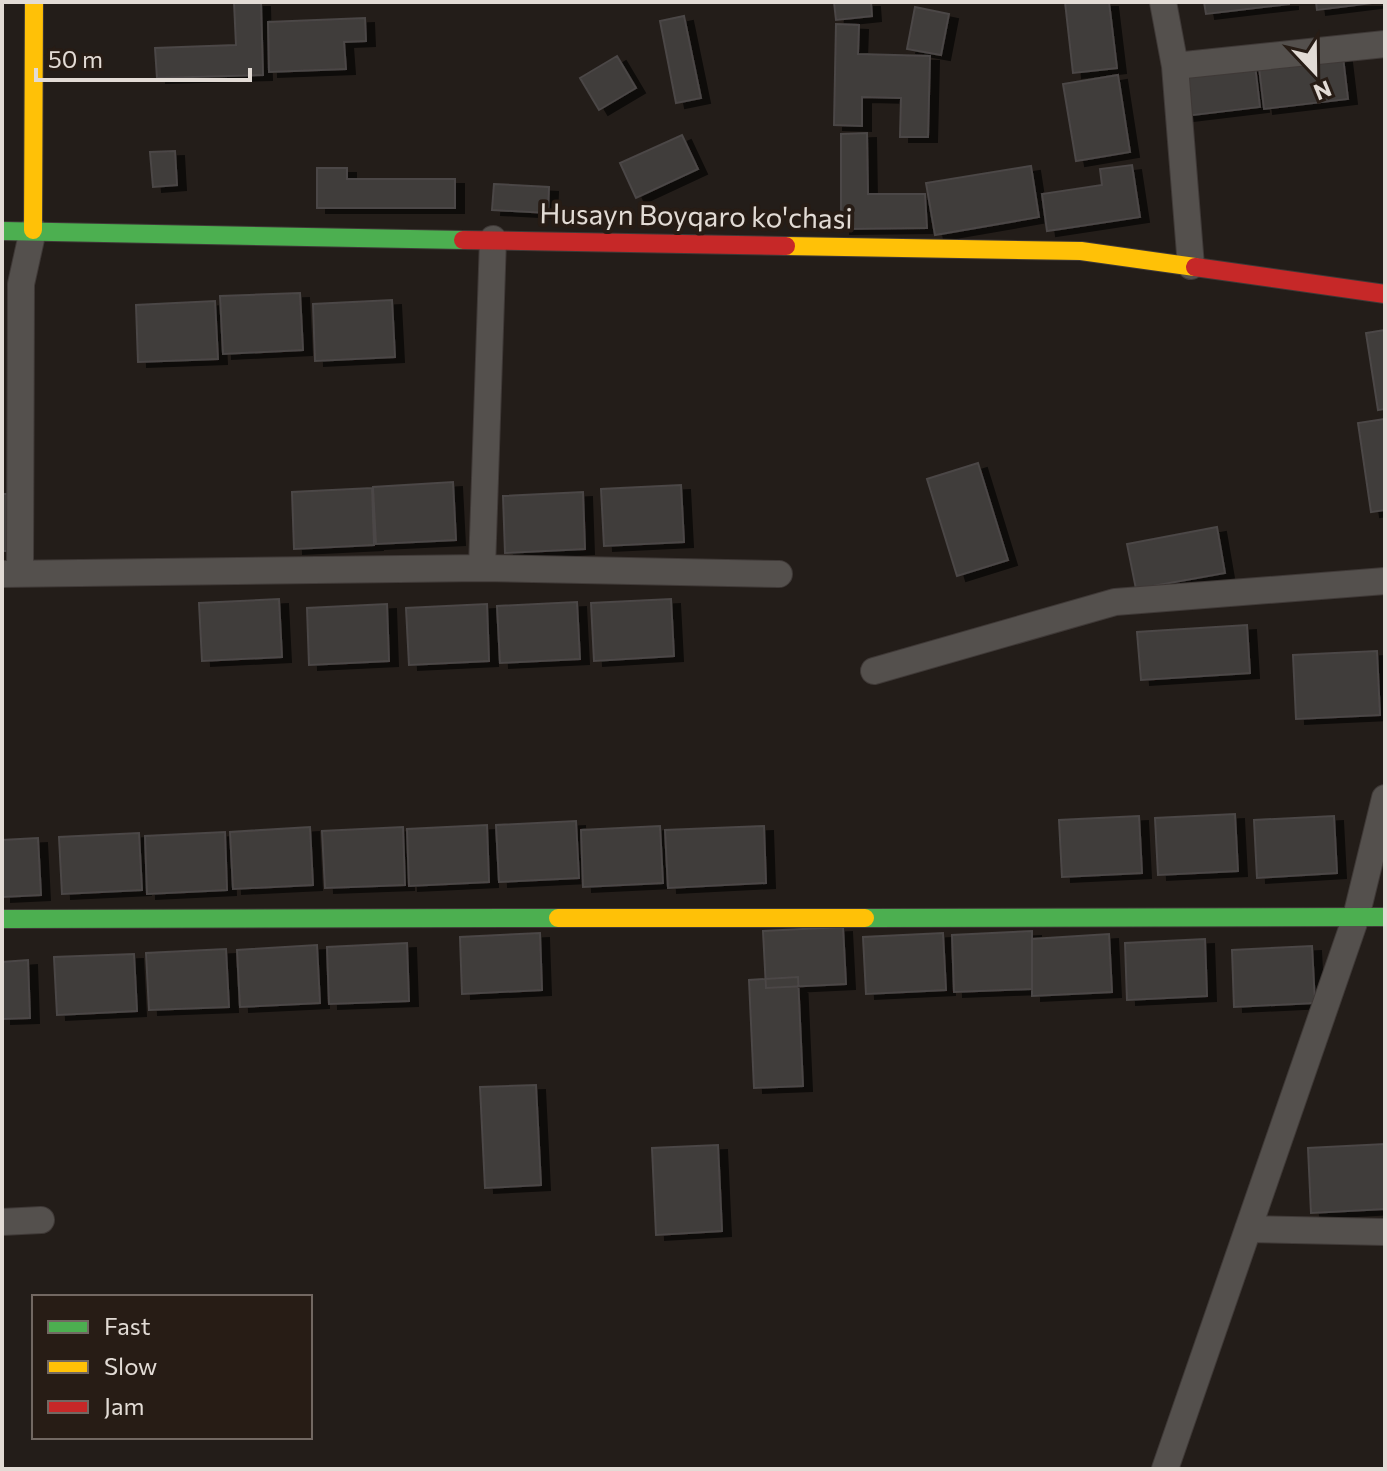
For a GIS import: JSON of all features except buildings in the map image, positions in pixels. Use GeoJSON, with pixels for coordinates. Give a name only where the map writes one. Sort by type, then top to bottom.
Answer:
{"type":"FeatureCollection","features":[{"type":"Feature","properties":{"kind":"street"},"geometry":{"type":"LineString","coordinates":[[34,2],[33,230],[21,284],[11,573],[482,568],[779,574]]}},
{"type":"Feature","properties":{"kind":"street"},"geometry":{"type":"LineString","coordinates":[[1163,2],[1175,66],[1191,266]]}},
{"type":"Feature","properties":{"kind":"street"},"geometry":{"type":"LineString","coordinates":[[1175,66],[1385,44]]}},
{"type":"Feature","properties":{"kind":"street","name":"Husayn Boyqaro ko'chasi"},"geometry":{"type":"LineString","coordinates":[[2,231],[1081,251],[1385,294]]}},
{"type":"Feature","properties":{"kind":"street"},"geometry":{"type":"LineString","coordinates":[[482,568],[493,239]]}},
{"type":"Feature","properties":{"kind":"street"},"geometry":{"type":"LineString","coordinates":[[874,671],[1115,602],[1385,581]]}},
{"type":"Feature","properties":{"kind":"street"},"geometry":{"type":"LineString","coordinates":[[1165,1469],[1356,917],[1385,798]]}},
{"type":"Feature","properties":{"kind":"street"},"geometry":{"type":"LineString","coordinates":[[2,919],[1385,917]]}},
{"type":"Feature","properties":{"kind":"street"},"geometry":{"type":"LineString","coordinates":[[2,1222],[41,1220]]}},
{"type":"Feature","properties":{"kind":"street"},"geometry":{"type":"LineString","coordinates":[[1248,1229],[1385,1232]]}},
{"type":"Feature","properties":{"kind":"traffic: fast"},"geometry":{"type":"LineString","coordinates":[[2,231],[463,240]]}},
{"type":"Feature","properties":{"kind":"traffic: fast"},"geometry":{"type":"LineString","coordinates":[[865,918],[1385,917]]}},
{"type":"Feature","properties":{"kind":"traffic: fast"},"geometry":{"type":"LineString","coordinates":[[2,919],[558,918]]}},
{"type":"Feature","properties":{"kind":"traffic: slow"},"geometry":{"type":"LineString","coordinates":[[33,230],[34,2]]}},
{"type":"Feature","properties":{"kind":"traffic: slow"},"geometry":{"type":"LineString","coordinates":[[786,246],[1081,251],[1195,267]]}},
{"type":"Feature","properties":{"kind":"traffic: slow"},"geometry":{"type":"LineString","coordinates":[[558,918],[865,918]]}},
{"type":"Feature","properties":{"kind":"traffic: jam"},"geometry":{"type":"LineString","coordinates":[[463,240],[786,246]]}},
{"type":"Feature","properties":{"kind":"traffic: jam"},"geometry":{"type":"LineString","coordinates":[[1195,267],[1385,294]]}}]}
